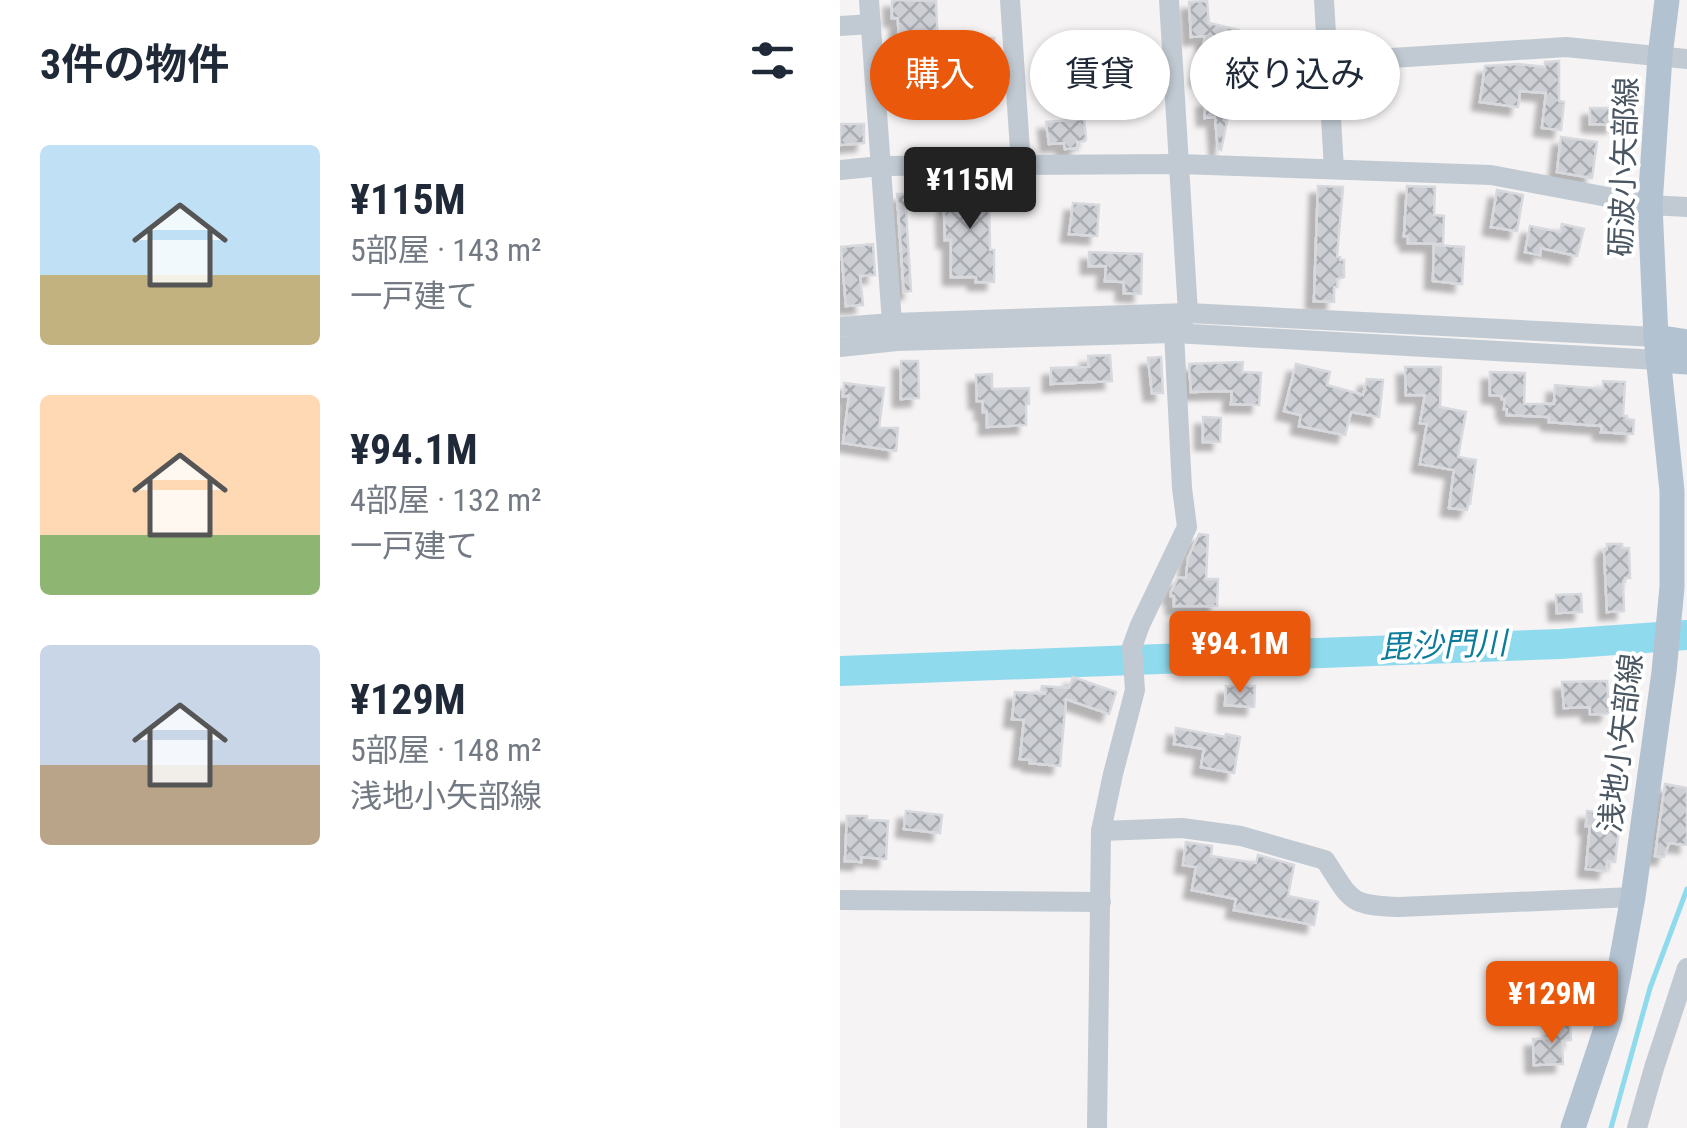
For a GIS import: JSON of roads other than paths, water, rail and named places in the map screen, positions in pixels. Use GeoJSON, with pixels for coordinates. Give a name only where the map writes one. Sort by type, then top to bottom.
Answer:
{"type":"FeatureCollection","features":[{"type":"Feature","properties":{"kind":"main road","name":"砺波小矢部線"},"geometry":{"type":"LineString","coordinates":[[1657,348],[1650,204],[1667,0]]}},
{"type":"Feature","properties":{"kind":"main road"},"geometry":{"type":"LineString","coordinates":[[1657,348],[1687,342]]}},
{"type":"Feature","properties":{"kind":"main road"},"geometry":{"type":"LineString","coordinates":[[1657,348],[1687,362]]}},
{"type":"Feature","properties":{"kind":"main road","name":"浅地小矢部線"},"geometry":{"type":"LineString","coordinates":[[1573,1128],[1610,1017],[1633,897],[1666,652],[1672,586],[1672,491],[1657,348]]}},
{"type":"Feature","properties":{"kind":"street"},"geometry":{"type":"LineString","coordinates":[[869,0],[892,323]]}},
{"type":"Feature","properties":{"kind":"street"},"geometry":{"type":"LineString","coordinates":[[1010,0],[1021,165]]}},
{"type":"Feature","properties":{"kind":"street"},"geometry":{"type":"LineString","coordinates":[[1097,1128],[1101,831],[1135,690],[1132,647],[1187,527],[1174,333],[1188,313],[1170,0]]}},
{"type":"Feature","properties":{"kind":"street"},"geometry":{"type":"LineString","coordinates":[[1324,0],[1326,30]]}},
{"type":"Feature","properties":{"kind":"street"},"geometry":{"type":"LineString","coordinates":[[840,26],[871,24]]}},
{"type":"Feature","properties":{"kind":"street"},"geometry":{"type":"LineString","coordinates":[[1400,57],[1566,47],[1687,58]]}},
{"type":"Feature","properties":{"kind":"street"},"geometry":{"type":"LineString","coordinates":[[1331,120],[1334,169]]}},
{"type":"Feature","properties":{"kind":"street"},"geometry":{"type":"LineString","coordinates":[[840,170],[881,166],[1180,164],[1491,175],[1650,204],[1687,207]]}},
{"type":"Feature","properties":{"kind":"street"},"geometry":{"type":"LineString","coordinates":[[840,327],[1188,313],[1657,348]]}},
{"type":"Feature","properties":{"kind":"street"},"geometry":{"type":"LineString","coordinates":[[840,346],[1174,333],[1657,348]]}},
{"type":"Feature","properties":{"kind":"street"},"geometry":{"type":"LineString","coordinates":[[1101,831],[1182,828],[1258,840],[1325,860],[1350,898],[1367,906],[1399,908],[1633,897]]}},
{"type":"Feature","properties":{"kind":"street"},"geometry":{"type":"LineString","coordinates":[[840,900],[1100,902]]}},
{"type":"Feature","properties":{"kind":"street"},"geometry":{"type":"LineString","coordinates":[[1637,1128],[1687,968]]}},
{"type":"Feature","properties":{"kind":"waterway","name":"毘沙門川"},"geometry":{"type":"LineString","coordinates":[[840,671],[1560,644],[1687,635]]}},
{"type":"Feature","properties":{"kind":"waterway"},"geometry":{"type":"LineString","coordinates":[[1611,1128],[1650,988],[1687,889]]}}]}
